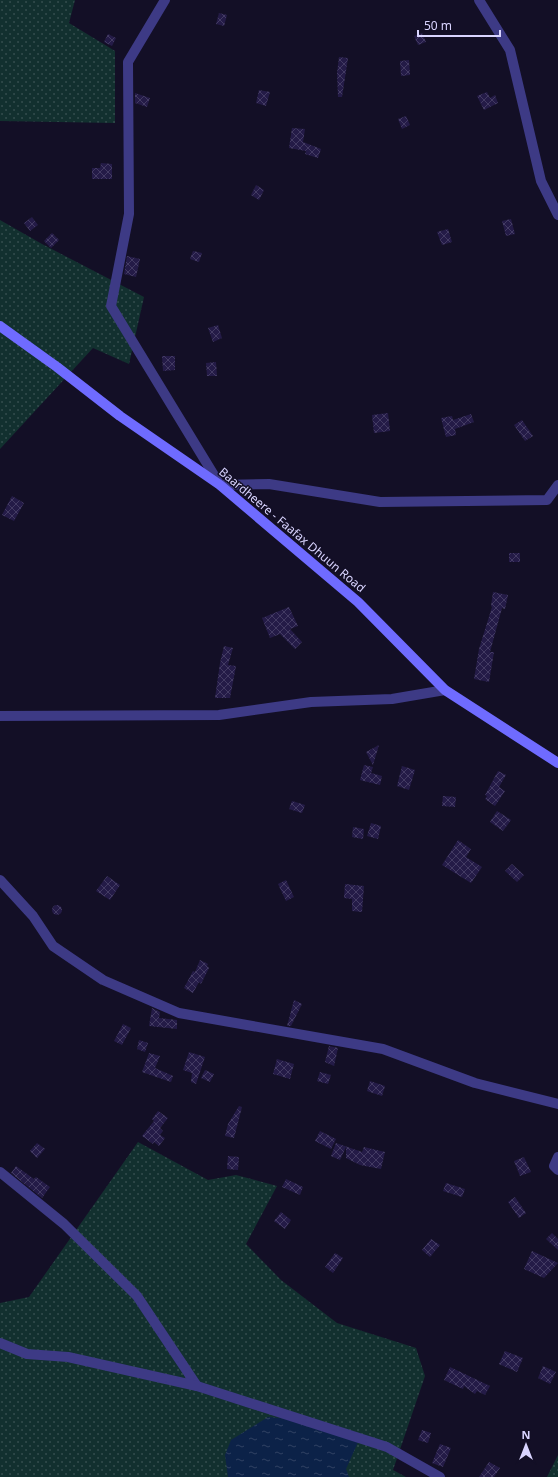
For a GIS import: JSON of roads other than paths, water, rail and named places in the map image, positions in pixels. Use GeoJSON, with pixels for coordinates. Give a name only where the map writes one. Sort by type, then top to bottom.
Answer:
{"type":"FeatureCollection","features":[{"type":"Feature","properties":{"kind":"main road","name":"Baardheere - Faafax Dhuun Road"},"geometry":{"type":"LineString","coordinates":[[0,326],[120,416],[220,485],[358,602],[445,690],[558,763]]}},
{"type":"Feature","properties":{"kind":"street"},"geometry":{"type":"LineString","coordinates":[[165,0],[128,62],[129,214],[111,306],[220,485],[269,484],[380,502],[547,500],[558,485]]}},
{"type":"Feature","properties":{"kind":"street"},"geometry":{"type":"LineString","coordinates":[[479,0],[510,50],[541,182],[558,215]]}},
{"type":"Feature","properties":{"kind":"street"},"geometry":{"type":"LineString","coordinates":[[0,716],[219,715],[311,702],[392,699],[445,690]]}},
{"type":"Feature","properties":{"kind":"street"},"geometry":{"type":"LineString","coordinates":[[0,880],[32,916],[53,946],[103,980],[179,1013],[383,1049],[475,1082],[558,1104]]}},
{"type":"Feature","properties":{"kind":"street"},"geometry":{"type":"LineString","coordinates":[[558,1157],[554,1166],[558,1170]]}},
{"type":"Feature","properties":{"kind":"street"},"geometry":{"type":"LineString","coordinates":[[0,1172],[64,1224],[137,1296],[197,1386]]}},
{"type":"Feature","properties":{"kind":"street"},"geometry":{"type":"LineString","coordinates":[[0,1344],[27,1354],[68,1357],[197,1386],[387,1447],[440,1477]]}},
{"type":"Feature","properties":{"kind":"water"},"geometry":{"type":"Polygon","coordinates":[[[268,1417],[292,1419],[359,1440],[346,1469],[349,1477],[228,1477],[225,1455],[231,1440],[268,1417]]]}}]}
